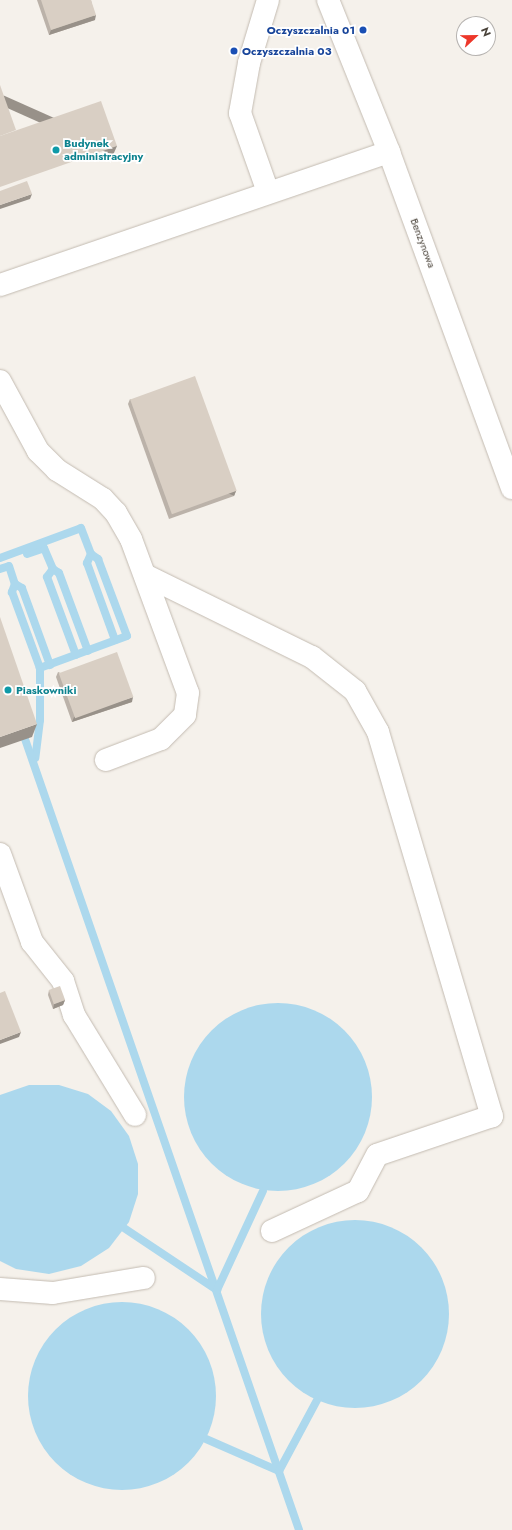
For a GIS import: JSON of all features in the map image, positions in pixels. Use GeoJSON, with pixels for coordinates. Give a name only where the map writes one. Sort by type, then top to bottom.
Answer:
{"type":"FeatureCollection","features":[{"type":"Feature","properties":{"kind":"street"},"geometry":{"type":"LineString","coordinates":[[268,0],[249,63],[240,113],[268,192]]}},
{"type":"Feature","properties":{"kind":"street","name":"Benzynowa"},"geometry":{"type":"LineString","coordinates":[[328,0],[389,152],[512,488]]}},
{"type":"Feature","properties":{"kind":"street"},"geometry":{"type":"LineString","coordinates":[[0,285],[268,192],[389,152]]}},
{"type":"Feature","properties":{"kind":"street"},"geometry":{"type":"LineString","coordinates":[[0,381],[38,451],[57,470],[103,499],[116,513],[145,575],[188,693],[186,715],[161,739],[106,760]]}},
{"type":"Feature","properties":{"kind":"street"},"geometry":{"type":"LineString","coordinates":[[145,575],[312,657],[355,691],[378,732],[492,1116],[377,1154],[358,1191],[272,1231]]}},
{"type":"Feature","properties":{"kind":"street"},"geometry":{"type":"LineString","coordinates":[[0,854],[32,942],[63,981],[74,1015],[135,1115]]}},
{"type":"Feature","properties":{"kind":"street"},"geometry":{"type":"LineString","coordinates":[[0,1289],[53,1293],[144,1278]]}},
{"type":"Feature","properties":{"kind":"water"},"geometry":{"type":"Polygon","coordinates":[[[269,1003],[287,1003],[314,1010],[338,1024],[345,1030],[351,1037],[365,1061],[372,1088],[372,1106],[365,1133],[351,1157],[345,1164],[338,1170],[314,1184],[287,1191],[269,1191],[251,1187],[234,1180],[218,1170],[205,1157],[195,1141],[188,1124],[184,1106],[184,1088],[188,1070],[195,1053],[205,1037],[218,1024],[234,1014],[251,1007],[269,1003]]]}},
{"type":"Feature","properties":{"kind":"water"},"geometry":{"type":"Polygon","coordinates":[[[29,1085],[59,1085],[88,1094],[111,1111],[129,1136],[138,1164],[138,1194],[129,1222],[109,1248],[81,1266],[49,1274],[16,1269],[0,1261],[0,1095],[29,1085]]]}},
{"type":"Feature","properties":{"kind":"water"},"geometry":{"type":"Polygon","coordinates":[[[346,1220],[364,1220],[391,1227],[415,1241],[422,1247],[428,1254],[442,1278],[449,1305],[449,1323],[442,1350],[428,1374],[422,1381],[415,1387],[391,1401],[364,1408],[346,1408],[328,1404],[311,1397],[295,1387],[282,1374],[272,1358],[265,1341],[261,1323],[261,1305],[265,1287],[272,1270],[282,1254],[295,1241],[311,1231],[328,1224],[346,1220]]]}},
{"type":"Feature","properties":{"kind":"water"},"geometry":{"type":"Polygon","coordinates":[[[113,1302],[131,1302],[158,1309],[182,1323],[189,1329],[195,1336],[209,1360],[216,1387],[216,1405],[209,1432],[195,1456],[189,1463],[182,1469],[158,1483],[131,1490],[113,1490],[95,1486],[78,1479],[62,1469],[49,1456],[39,1440],[32,1423],[28,1405],[28,1387],[32,1369],[39,1352],[49,1336],[62,1323],[78,1313],[95,1306],[113,1302]]]}},
{"type":"Feature","properties":{"kind":"building"},"geometry":{"type":"Polygon","coordinates":[[[41,0],[91,0],[96,15],[51,30],[41,0]]]}},
{"type":"Feature","properties":{"kind":"building"},"geometry":{"type":"Polygon","coordinates":[[[0,85],[16,130],[0,136],[0,85]]]}},
{"type":"Feature","properties":{"kind":"building","name":"Budynek administracyjny"},"geometry":{"type":"Polygon","coordinates":[[[101,101],[117,146],[0,187],[0,136],[101,101]]]}},
{"type":"Feature","properties":{"kind":"building"},"geometry":{"type":"Polygon","coordinates":[[[27,181],[32,194],[0,205],[0,191],[27,181]]]}},
{"type":"Feature","properties":{"kind":"building"},"geometry":{"type":"Polygon","coordinates":[[[195,376],[237,491],[172,514],[130,400],[195,376]]]}},
{"type":"Feature","properties":{"kind":"building","name":"Piaskowniki"},"geometry":{"type":"Polygon","coordinates":[[[0,617],[37,724],[0,737],[0,617]]]}},
{"type":"Feature","properties":{"kind":"building"},"geometry":{"type":"Polygon","coordinates":[[[117,652],[133,697],[75,718],[59,673],[117,652]]]}},
{"type":"Feature","properties":{"kind":"building"},"geometry":{"type":"Polygon","coordinates":[[[60,986],[65,1000],[54,1004],[49,990],[60,986]]]}},
{"type":"Feature","properties":{"kind":"building"},"geometry":{"type":"Polygon","coordinates":[[[5,991],[21,1032],[0,1040],[0,993],[5,991]]]}},
{"type":"Feature","properties":{"kind":"waterway"},"geometry":{"type":"LineString","coordinates":[[0,558],[81,528],[91,554],[98,559],[127,636],[40,668],[40,720],[35,758]]}},
{"type":"Feature","properties":{"kind":"waterway"},"geometry":{"type":"LineString","coordinates":[[27,554],[44,548],[53,569],[59,573],[88,651]]}},
{"type":"Feature","properties":{"kind":"waterway"},"geometry":{"type":"LineString","coordinates":[[91,554],[87,563],[115,640]]}},
{"type":"Feature","properties":{"kind":"waterway"},"geometry":{"type":"LineString","coordinates":[[0,569],[9,566],[15,584],[22,588],[50,665]]}},
{"type":"Feature","properties":{"kind":"waterway"},"geometry":{"type":"LineString","coordinates":[[53,569],[47,577],[76,655]]}},
{"type":"Feature","properties":{"kind":"waterway"},"geometry":{"type":"LineString","coordinates":[[15,584],[12,592],[40,668]]}},
{"type":"Feature","properties":{"kind":"waterway"},"geometry":{"type":"LineString","coordinates":[[25,739],[299,1530]]}},
{"type":"Feature","properties":{"kind":"waterway"},"geometry":{"type":"LineString","coordinates":[[124,1228],[217,1290],[263,1191]]}},
{"type":"Feature","properties":{"kind":"waterway"},"geometry":{"type":"LineString","coordinates":[[206,1439],[279,1471],[317,1400]]}},
{"type":"Feature","properties":{"kind":"place","name":"Oczyszczalnia 01"},"geometry":{"type":"Point","coordinates":[363,30]}},
{"type":"Feature","properties":{"kind":"place","name":"Oczyszczalnia 03"},"geometry":{"type":"Point","coordinates":[234,51]}},
{"type":"Feature","properties":{"kind":"place","name":"Budynek administracyjny"},"geometry":{"type":"Point","coordinates":[56,150]}},
{"type":"Feature","properties":{"kind":"place","name":"Piaskowniki"},"geometry":{"type":"Point","coordinates":[8,690]}}]}
